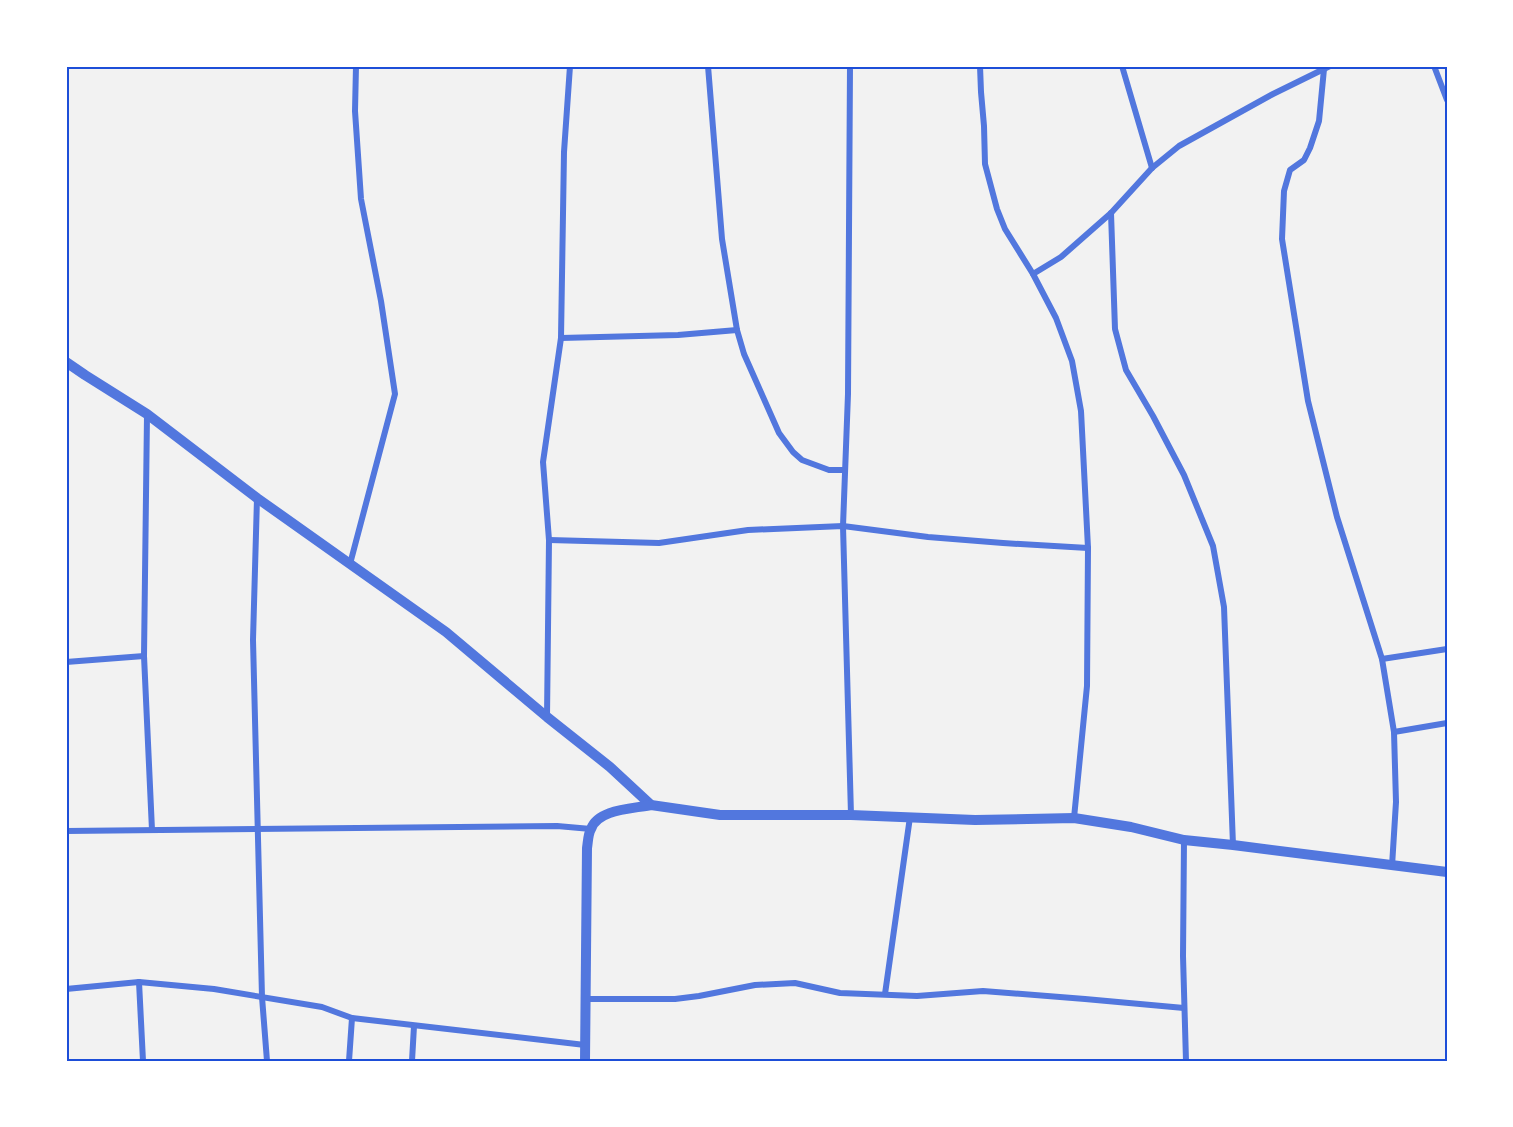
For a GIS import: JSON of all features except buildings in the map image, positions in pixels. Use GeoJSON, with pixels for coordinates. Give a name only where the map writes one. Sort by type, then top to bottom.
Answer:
{"type":"FeatureCollection","features":[{"type":"Feature","properties":{"kind":"street"},"geometry":{"type":"LineString","coordinates":[[350,564],[395,394],[362,199],[355,111],[356,66]]}},
{"type":"Feature","properties":{"kind":"street"},"geometry":{"type":"LineString","coordinates":[[547,717],[549,540],[543,462],[561,338],[564,152],[570,66]]}},
{"type":"Feature","properties":{"kind":"street"},"geometry":{"type":"LineString","coordinates":[[708,66],[722,238],[737,330],[744,354],[779,433],[793,452],[802,460],[829,470],[845,470]]}},
{"type":"Feature","properties":{"kind":"street"},"geometry":{"type":"LineString","coordinates":[[850,66],[848,382],[843,526],[851,815]]}},
{"type":"Feature","properties":{"kind":"street"},"geometry":{"type":"LineString","coordinates":[[980,66],[985,164],[997,209],[1005,229],[1056,318],[1072,361],[1081,411],[1088,548],[1088,687],[1074,818]]}},
{"type":"Feature","properties":{"kind":"street"},"geometry":{"type":"LineString","coordinates":[[1122,66],[1152,168]]}},
{"type":"Feature","properties":{"kind":"street"},"geometry":{"type":"LineString","coordinates":[[1434,66],[1447,100]]}},
{"type":"Feature","properties":{"kind":"street"},"geometry":{"type":"LineString","coordinates":[[1032,274],[1061,257],[1111,213],[1152,168],[1179,146],[1273,94],[1327,68]]}},
{"type":"Feature","properties":{"kind":"street"},"geometry":{"type":"LineString","coordinates":[[1327,68],[1318,121],[1310,148],[1304,160],[1290,170],[1284,191],[1281,239],[1308,401],[1337,517],[1382,659],[1394,732],[1396,802],[1392,866]]}},
{"type":"Feature","properties":{"kind":"street"},"geometry":{"type":"LineString","coordinates":[[1111,213],[1115,328],[1126,370],[1184,475],[1213,546],[1224,607],[1233,845]]}},
{"type":"Feature","properties":{"kind":"street"},"geometry":{"type":"LineString","coordinates":[[561,338],[737,330]]}},
{"type":"Feature","properties":{"kind":"street"},"geometry":{"type":"LineString","coordinates":[[66,362],[147,414],[257,498],[446,632],[610,767],[651,806]]}},
{"type":"Feature","properties":{"kind":"street"},"geometry":{"type":"LineString","coordinates":[[147,414],[144,656],[152,830]]}},
{"type":"Feature","properties":{"kind":"street"},"geometry":{"type":"LineString","coordinates":[[257,498],[253,640],[262,997],[267,1061]]}},
{"type":"Feature","properties":{"kind":"street"},"geometry":{"type":"LineString","coordinates":[[549,540],[659,543],[748,530],[843,526],[928,537],[1088,548]]}},
{"type":"Feature","properties":{"kind":"street"},"geometry":{"type":"LineString","coordinates":[[1382,659],[1447,649]]}},
{"type":"Feature","properties":{"kind":"street"},"geometry":{"type":"LineString","coordinates":[[66,662],[144,656]]}},
{"type":"Feature","properties":{"kind":"street"},"geometry":{"type":"LineString","coordinates":[[1394,732],[1447,723]]}},
{"type":"Feature","properties":{"kind":"street"},"geometry":{"type":"LineString","coordinates":[[585,1061],[587,848],[591,829],[604,814],[651,806],[720,815],[851,815],[975,820],[1074,818],[1131,827],[1184,840],[1447,872]]}},
{"type":"Feature","properties":{"kind":"street"},"geometry":{"type":"LineString","coordinates":[[885,994],[910,817]]}},
{"type":"Feature","properties":{"kind":"street"},"geometry":{"type":"LineString","coordinates":[[66,831],[557,826],[591,829]]}},
{"type":"Feature","properties":{"kind":"street"},"geometry":{"type":"LineString","coordinates":[[1184,840],[1183,956],[1186,1061]]}},
{"type":"Feature","properties":{"kind":"street"},"geometry":{"type":"LineString","coordinates":[[66,989],[139,982],[214,989],[322,1007],[352,1018],[585,1045]]}},
{"type":"Feature","properties":{"kind":"street"},"geometry":{"type":"LineString","coordinates":[[139,982],[143,1061]]}},
{"type":"Feature","properties":{"kind":"street"},"geometry":{"type":"LineString","coordinates":[[585,999],[675,999],[756,985],[795,983],[840,993],[917,996],[983,991],[1185,1008]]}},
{"type":"Feature","properties":{"kind":"street"},"geometry":{"type":"LineString","coordinates":[[349,1061],[352,1018]]}},
{"type":"Feature","properties":{"kind":"street"},"geometry":{"type":"LineString","coordinates":[[412,1061],[414,1026]]}}]}
